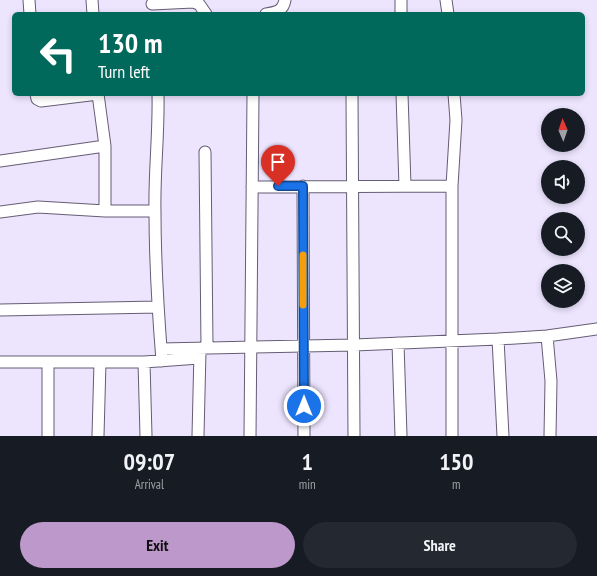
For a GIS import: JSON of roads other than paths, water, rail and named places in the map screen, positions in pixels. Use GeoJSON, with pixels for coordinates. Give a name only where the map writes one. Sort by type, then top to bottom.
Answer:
{"type":"FeatureCollection","features":[{"type":"Feature","properties":{"kind":"street"},"geometry":{"type":"LineString","coordinates":[[29,0],[30,12]]}},
{"type":"Feature","properties":{"kind":"street"},"geometry":{"type":"LineString","coordinates":[[92,0],[93,12]]}},
{"type":"Feature","properties":{"kind":"street"},"geometry":{"type":"LineString","coordinates":[[275,12],[279,11],[283,7],[285,0]]}},
{"type":"Feature","properties":{"kind":"street"},"geometry":{"type":"LineString","coordinates":[[401,0],[401,12]]}},
{"type":"Feature","properties":{"kind":"street"},"geometry":{"type":"LineString","coordinates":[[446,0],[448,12]]}},
{"type":"Feature","properties":{"kind":"street"},"geometry":{"type":"LineString","coordinates":[[152,6],[193,2],[199,4],[205,12]]}},
{"type":"Feature","properties":{"kind":"street"},"geometry":{"type":"LineString","coordinates":[[36,96],[37,99],[41,101],[82,96]]}},
{"type":"Feature","properties":{"kind":"street"},"geometry":{"type":"LineString","coordinates":[[98,96],[105,146],[105,211]]}},
{"type":"Feature","properties":{"kind":"street"},"geometry":{"type":"LineString","coordinates":[[158,96],[159,129],[155,211],[158,307],[162,361]]}},
{"type":"Feature","properties":{"kind":"street"},"geometry":{"type":"LineString","coordinates":[[250,436],[252,346],[253,96]]}},
{"type":"Feature","properties":{"kind":"street"},"geometry":{"type":"LineString","coordinates":[[352,96],[351,187],[354,436]]}},
{"type":"Feature","properties":{"kind":"street"},"geometry":{"type":"LineString","coordinates":[[402,96],[405,186]]}},
{"type":"Feature","properties":{"kind":"street"},"geometry":{"type":"LineString","coordinates":[[452,436],[452,186],[456,120],[454,96]]}},
{"type":"Feature","properties":{"kind":"street"},"geometry":{"type":"LineString","coordinates":[[0,161],[105,146]]}},
{"type":"Feature","properties":{"kind":"street"},"geometry":{"type":"LineString","coordinates":[[198,436],[202,351],[205,152]]}},
{"type":"Feature","properties":{"kind":"street"},"geometry":{"type":"LineString","coordinates":[[303,186],[304,436]]}},
{"type":"Feature","properties":{"kind":"street"},"geometry":{"type":"LineString","coordinates":[[252,187],[452,186]]}},
{"type":"Feature","properties":{"kind":"street"},"geometry":{"type":"LineString","coordinates":[[0,212],[38,207],[105,211],[155,211]]}},
{"type":"Feature","properties":{"kind":"street"},"geometry":{"type":"LineString","coordinates":[[0,310],[158,307]]}},
{"type":"Feature","properties":{"kind":"street"},"geometry":{"type":"LineString","coordinates":[[0,362],[144,362],[162,361],[202,351],[252,346],[354,345],[498,339],[597,331]]}},
{"type":"Feature","properties":{"kind":"street"},"geometry":{"type":"LineString","coordinates":[[547,336],[551,381],[550,436]]}},
{"type":"Feature","properties":{"kind":"street"},"geometry":{"type":"LineString","coordinates":[[498,339],[503,436]]}},
{"type":"Feature","properties":{"kind":"street"},"geometry":{"type":"LineString","coordinates":[[398,343],[401,436]]}},
{"type":"Feature","properties":{"kind":"street"},"geometry":{"type":"LineString","coordinates":[[161,349],[202,351]]}},
{"type":"Feature","properties":{"kind":"street"},"geometry":{"type":"LineString","coordinates":[[48,362],[48,436]]}},
{"type":"Feature","properties":{"kind":"street"},"geometry":{"type":"LineString","coordinates":[[98,436],[100,362]]}},
{"type":"Feature","properties":{"kind":"street"},"geometry":{"type":"LineString","coordinates":[[144,362],[146,436]]}}]}
